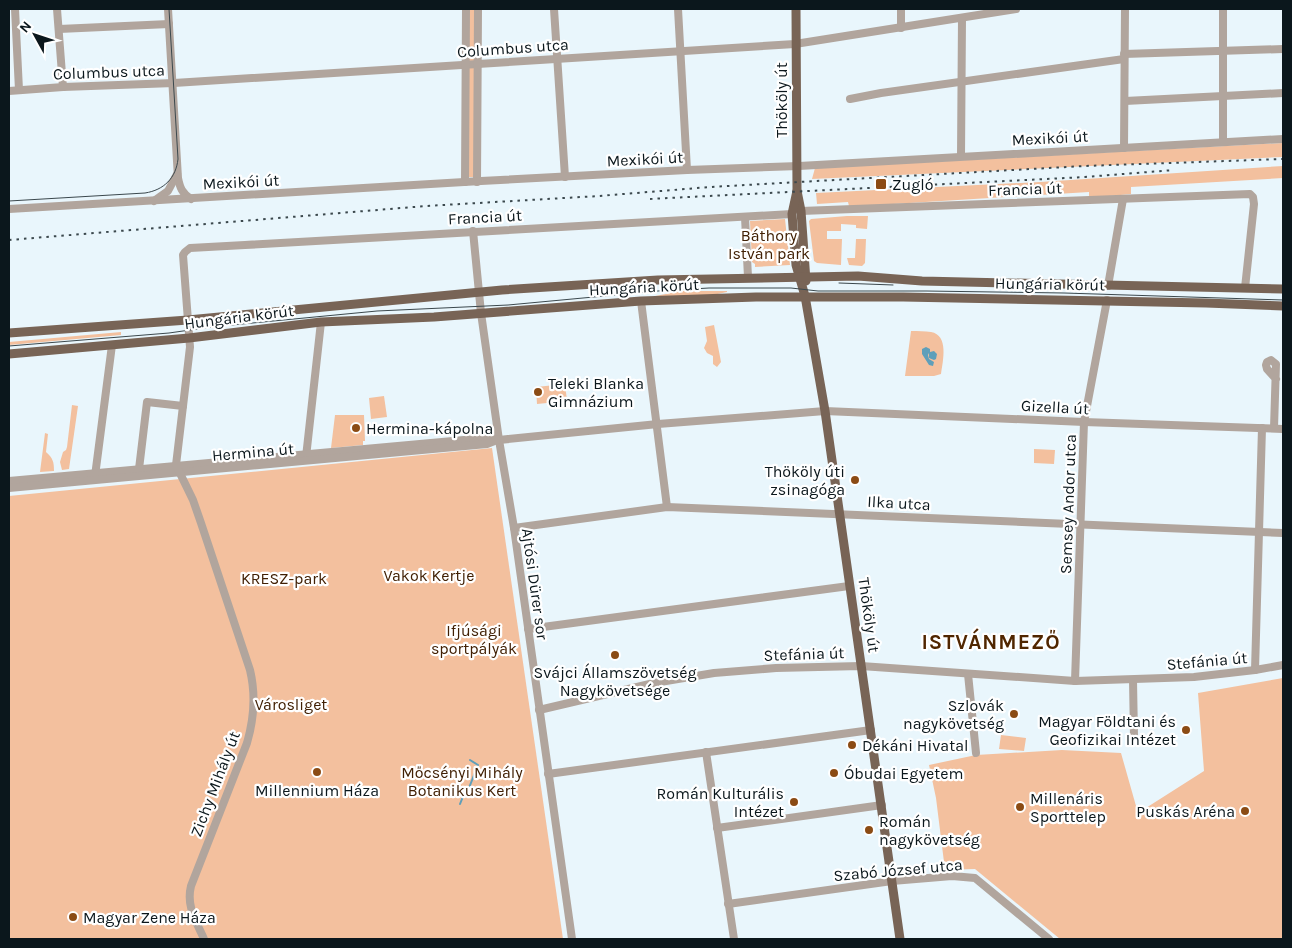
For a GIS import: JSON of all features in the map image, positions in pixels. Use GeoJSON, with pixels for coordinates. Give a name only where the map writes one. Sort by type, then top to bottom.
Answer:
{"type":"FeatureCollection","features":[{"type":"Feature","properties":{"kind":"main road","name":"Thököly út"},"geometry":{"type":"LineString","coordinates":[[796,9],[796,265],[802,279],[825,411],[900,939]]}},
{"type":"Feature","properties":{"kind":"main road","name":"Hungária körút"},"geometry":{"type":"LineString","coordinates":[[9,334],[188,320],[608,282],[748,277],[802,279],[858,276],[922,282],[1283,289]]}},
{"type":"Feature","properties":{"kind":"main road"},"geometry":{"type":"LineString","coordinates":[[756,297],[791,292],[796,290],[802,279]]}},
{"type":"Feature","properties":{"kind":"main road","name":"Hungária körút"},"geometry":{"type":"LineString","coordinates":[[9,354],[189,338],[321,322],[434,317],[641,300],[805,296],[1107,300],[1283,306]]}},
{"type":"Feature","properties":{"kind":"street"},"geometry":{"type":"LineString","coordinates":[[15,9],[19,90]]}},
{"type":"Feature","properties":{"kind":"street"},"geometry":{"type":"LineString","coordinates":[[57,9],[63,87]]}},
{"type":"Feature","properties":{"kind":"street"},"geometry":{"type":"LineString","coordinates":[[168,9],[178,172],[181,190],[184,195],[191,199]]}},
{"type":"Feature","properties":{"kind":"street"},"geometry":{"type":"LineString","coordinates":[[465,182],[466,9]]}},
{"type":"Feature","properties":{"kind":"street"},"geometry":{"type":"LineString","coordinates":[[477,182],[478,9]]}},
{"type":"Feature","properties":{"kind":"street"},"geometry":{"type":"LineString","coordinates":[[554,9],[565,177]]}},
{"type":"Feature","properties":{"kind":"street"},"geometry":{"type":"LineString","coordinates":[[678,9],[687,170]]}},
{"type":"Feature","properties":{"kind":"street"},"geometry":{"type":"LineString","coordinates":[[901,9],[901,28]]}},
{"type":"Feature","properties":{"kind":"street","name":"Columbus utca"},"geometry":{"type":"LineString","coordinates":[[9,91],[478,65],[796,44],[1016,9]]}},
{"type":"Feature","properties":{"kind":"street"},"geometry":{"type":"LineString","coordinates":[[1124,9],[1124,148]]}},
{"type":"Feature","properties":{"kind":"street"},"geometry":{"type":"LineString","coordinates":[[1223,9],[1223,142]]}},
{"type":"Feature","properties":{"kind":"street"},"geometry":{"type":"LineString","coordinates":[[961,156],[962,18]]}},
{"type":"Feature","properties":{"kind":"street"},"geometry":{"type":"LineString","coordinates":[[59,29],[169,24]]}},
{"type":"Feature","properties":{"kind":"street"},"geometry":{"type":"LineString","coordinates":[[850,99],[1124,56],[1223,50],[1283,49]]}},
{"type":"Feature","properties":{"kind":"street"},"geometry":{"type":"LineString","coordinates":[[1125,101],[1283,93]]}},
{"type":"Feature","properties":{"kind":"street","name":"Mexikói út"},"geometry":{"type":"LineString","coordinates":[[9,209],[465,182],[1283,139]]}},
{"type":"Feature","properties":{"kind":"street"},"geometry":{"type":"LineString","coordinates":[[154,201],[168,191],[178,172]]}},
{"type":"Feature","properties":{"kind":"street","name":"Francia út"},"geometry":{"type":"LineString","coordinates":[[188,320],[183,255],[190,248],[745,217],[796,212],[1250,194],[1253,197],[1254,204],[1245,288]]}},
{"type":"Feature","properties":{"kind":"street"},"geometry":{"type":"LineString","coordinates":[[1108,286],[1122,199]]}},
{"type":"Feature","properties":{"kind":"street"},"geometry":{"type":"LineString","coordinates":[[745,217],[748,277]]}},
{"type":"Feature","properties":{"kind":"street","name":"Ajtósi Dürer sor"},"geometry":{"type":"LineString","coordinates":[[473,231],[481,313],[514,528],[538,710],[572,939]]}},
{"type":"Feature","properties":{"kind":"street"},"geometry":{"type":"LineString","coordinates":[[641,300],[667,507]]}},
{"type":"Feature","properties":{"kind":"street","name":"Semsey Andor utca"},"geometry":{"type":"LineString","coordinates":[[1075,681],[1084,422],[1107,300]]}},
{"type":"Feature","properties":{"kind":"street"},"geometry":{"type":"LineString","coordinates":[[177,469],[190,347],[188,320]]}},
{"type":"Feature","properties":{"kind":"street"},"geometry":{"type":"LineString","coordinates":[[306,458],[321,322]]}},
{"type":"Feature","properties":{"kind":"street"},"geometry":{"type":"LineString","coordinates":[[96,477],[112,345]]}},
{"type":"Feature","properties":{"kind":"street"},"geometry":{"type":"LineString","coordinates":[[1274,428],[1276,379]]}},
{"type":"Feature","properties":{"kind":"street"},"geometry":{"type":"LineString","coordinates":[[139,469],[147,402],[183,406]]}},
{"type":"Feature","properties":{"kind":"street","name":"Gizella út"},"geometry":{"type":"LineString","coordinates":[[825,411],[1283,428]]}},
{"type":"Feature","properties":{"kind":"street","name":"Hermina út"},"geometry":{"type":"LineString","coordinates":[[9,488],[177,469],[487,444],[499,440],[658,424],[825,411]]}},
{"type":"Feature","properties":{"kind":"street"},"geometry":{"type":"LineString","coordinates":[[1255,670],[1262,428]]}},
{"type":"Feature","properties":{"kind":"street","name":"Hermina út"},"geometry":{"type":"LineString","coordinates":[[9,481],[96,477],[139,469],[177,469]]}},
{"type":"Feature","properties":{"kind":"street","name":"Zichy Mihály út"},"geometry":{"type":"LineString","coordinates":[[177,469],[201,523],[250,670],[254,691],[252,723],[248,743],[191,886],[189,899],[193,914],[204,939]]}},
{"type":"Feature","properties":{"kind":"street","name":"Ilka utca"},"geometry":{"type":"LineString","coordinates":[[514,528],[667,507],[1283,533]]}},
{"type":"Feature","properties":{"kind":"street"},"geometry":{"type":"LineString","coordinates":[[528,629],[849,586]]}},
{"type":"Feature","properties":{"kind":"street","name":"Stefánia út"},"geometry":{"type":"LineString","coordinates":[[538,710],[626,688],[714,673],[776,668],[861,666],[1075,681],[1194,677],[1283,665]]}},
{"type":"Feature","properties":{"kind":"street"},"geometry":{"type":"LineString","coordinates":[[968,674],[976,753]]}},
{"type":"Feature","properties":{"kind":"street"},"geometry":{"type":"LineString","coordinates":[[1133,680],[1134,737]]}},
{"type":"Feature","properties":{"kind":"street"},"geometry":{"type":"LineString","coordinates":[[548,774],[871,730]]}},
{"type":"Feature","properties":{"kind":"street"},"geometry":{"type":"LineString","coordinates":[[706,752],[734,939]]}},
{"type":"Feature","properties":{"kind":"street"},"geometry":{"type":"LineString","coordinates":[[717,828],[882,805]]}},
{"type":"Feature","properties":{"kind":"street","name":"Szabó József utca"},"geometry":{"type":"LineString","coordinates":[[728,904],[892,881],[952,876],[975,878],[1049,939]]}},
{"type":"Feature","properties":{"kind":"green space"},"geometry":{"type":"Polygon","coordinates":[[[468,9],[476,9],[475,177],[467,177],[468,9]]]}},
{"type":"Feature","properties":{"kind":"green space"},"geometry":{"type":"Polygon","coordinates":[[[1283,143],[1283,157],[812,179],[815,168],[1283,143]]]}},
{"type":"Feature","properties":{"kind":"green space"},"geometry":{"type":"Polygon","coordinates":[[[1283,166],[1283,178],[1131,187],[1131,194],[1089,198],[1089,192],[849,206],[848,202],[817,204],[816,193],[1040,182],[1283,166]]]}},
{"type":"Feature","properties":{"kind":"green space"},"geometry":{"type":"Polygon","coordinates":[[[868,216],[867,229],[856,228],[856,225],[841,224],[841,231],[827,231],[827,239],[842,239],[841,265],[817,263],[814,261],[809,221],[811,219],[868,216]]]}},
{"type":"Feature","properties":{"kind":"green space","name":"Báthory István park"},"geometry":{"type":"Polygon","coordinates":[[[785,219],[790,265],[755,267],[755,264],[752,262],[750,221],[785,219]]]}},
{"type":"Feature","properties":{"kind":"green space"},"geometry":{"type":"Polygon","coordinates":[[[856,239],[866,239],[865,263],[862,266],[849,265],[847,258],[855,258],[856,239]]]}},
{"type":"Feature","properties":{"kind":"green space"},"geometry":{"type":"Polygon","coordinates":[[[682,291],[727,292],[708,296],[655,296],[682,291]]]}},
{"type":"Feature","properties":{"kind":"green space"},"geometry":{"type":"Polygon","coordinates":[[[714,325],[721,362],[717,367],[713,364],[713,356],[707,353],[704,348],[707,341],[705,327],[714,325]]]}},
{"type":"Feature","properties":{"kind":"green space"},"geometry":{"type":"Polygon","coordinates":[[[911,331],[931,332],[937,334],[940,338],[944,349],[941,374],[934,376],[905,376],[911,331]]]}},
{"type":"Feature","properties":{"kind":"green space"},"geometry":{"type":"Polygon","coordinates":[[[121,332],[121,335],[9,345],[9,342],[121,332]]]}},
{"type":"Feature","properties":{"kind":"green space"},"geometry":{"type":"Polygon","coordinates":[[[565,384],[567,401],[537,404],[536,387],[565,384]]]}},
{"type":"Feature","properties":{"kind":"green space"},"geometry":{"type":"Polygon","coordinates":[[[384,396],[387,417],[371,419],[369,398],[384,396]]]}},
{"type":"Feature","properties":{"kind":"green space"},"geometry":{"type":"Polygon","coordinates":[[[72,405],[78,406],[69,469],[62,470],[60,462],[63,452],[67,447],[72,405]]]}},
{"type":"Feature","properties":{"kind":"green space"},"geometry":{"type":"Polygon","coordinates":[[[335,415],[364,415],[365,441],[363,441],[363,445],[331,448],[335,415]]]}},
{"type":"Feature","properties":{"kind":"green space"},"geometry":{"type":"Polygon","coordinates":[[[45,433],[48,434],[46,452],[53,460],[54,471],[40,472],[45,433]]]}},
{"type":"Feature","properties":{"kind":"green space","name":"Városliget"},"geometry":{"type":"Polygon","coordinates":[[[492,448],[563,939],[9,939],[9,496],[492,448]]]}},
{"type":"Feature","properties":{"kind":"green space"},"geometry":{"type":"Polygon","coordinates":[[[1034,449],[1055,450],[1054,464],[1034,463],[1034,449]]]}},
{"type":"Feature","properties":{"kind":"green space"},"geometry":{"type":"Polygon","coordinates":[[[1283,678],[1283,939],[1060,939],[975,869],[945,870],[936,798],[929,765],[976,755],[1062,750],[1121,753],[1138,813],[1204,771],[1198,693],[1283,678]]]}},
{"type":"Feature","properties":{"kind":"green space"},"geometry":{"type":"Polygon","coordinates":[[[1001,735],[1026,738],[1024,751],[999,749],[1001,735]]]}},
{"type":"Feature","properties":{"kind":"water"},"geometry":{"type":"Polygon","coordinates":[[[926,347],[930,349],[930,352],[934,351],[937,354],[934,360],[929,358],[929,353],[928,355],[929,359],[934,362],[933,366],[929,365],[922,354],[922,349],[926,347]]]}},
{"type":"Feature","properties":{"kind":"waterway"},"geometry":{"type":"LineString","coordinates":[[460,804],[464,794],[467,793],[478,765],[470,760]]}},
{"type":"Feature","properties":{"kind":"tram line"},"geometry":{"type":"LineString","coordinates":[[9,201],[145,193],[158,189],[168,182],[175,172],[178,159],[169,9]]}},
{"type":"Feature","properties":{"kind":"tram line"},"geometry":{"type":"LineString","coordinates":[[839,283],[893,285]]}},
{"type":"Feature","properties":{"kind":"tram line"},"geometry":{"type":"LineString","coordinates":[[9,346],[169,333],[211,327],[377,311],[508,305],[709,288],[1064,293],[1283,300]]}},
{"type":"Feature","properties":{"kind":"railway"},"geometry":{"type":"LineString","coordinates":[[9,240],[426,206],[599,196],[710,187],[1084,166],[1283,159]]}},
{"type":"Feature","properties":{"kind":"railway"},"geometry":{"type":"LineString","coordinates":[[650,199],[1085,177],[1174,170]]}},
{"type":"Feature","properties":{"kind":"place","name":"Zugló"},"geometry":{"type":"Point","coordinates":[881,184]}},
{"type":"Feature","properties":{"kind":"place","name":"Teleki Blanka Gimnázium"},"geometry":{"type":"Point","coordinates":[538,392]}},
{"type":"Feature","properties":{"kind":"place","name":"Hermina-kápolna"},"geometry":{"type":"Point","coordinates":[356,428]}},
{"type":"Feature","properties":{"kind":"place","name":"Thököly úti zsinagóga"},"geometry":{"type":"Point","coordinates":[855,480]}},
{"type":"Feature","properties":{"kind":"place","name":"Svájci Államszövetség Nagykövetsége"},"geometry":{"type":"Point","coordinates":[615,655]}},
{"type":"Feature","properties":{"kind":"place","name":"Szlovák nagykövetség"},"geometry":{"type":"Point","coordinates":[1014,714]}},
{"type":"Feature","properties":{"kind":"place","name":"Magyar Földtani és Geofizikai Intézet"},"geometry":{"type":"Point","coordinates":[1186,730]}},
{"type":"Feature","properties":{"kind":"place","name":"Dékáni Hivatal"},"geometry":{"type":"Point","coordinates":[852,745]}},
{"type":"Feature","properties":{"kind":"place","name":"Millennium Háza"},"geometry":{"type":"Point","coordinates":[317,772]}},
{"type":"Feature","properties":{"kind":"place","name":"Óbudai Egyetem"},"geometry":{"type":"Point","coordinates":[834,773]}},
{"type":"Feature","properties":{"kind":"place","name":"Román Kulturális Intézet"},"geometry":{"type":"Point","coordinates":[794,802]}},
{"type":"Feature","properties":{"kind":"place","name":"Millenáris Sporttelep"},"geometry":{"type":"Point","coordinates":[1020,807]}},
{"type":"Feature","properties":{"kind":"place","name":"Puskás Aréna"},"geometry":{"type":"Point","coordinates":[1245,811]}},
{"type":"Feature","properties":{"kind":"place","name":"Román nagykövetség"},"geometry":{"type":"Point","coordinates":[869,830]}},
{"type":"Feature","properties":{"kind":"place","name":"Magyar Zene Háza"},"geometry":{"type":"Point","coordinates":[73,917]}},
{"type":"Feature","properties":{"kind":"district","name":"ISTVÁNMEZŐ"},"geometry":{"type":"Point","coordinates":[991,642]}},
{"type":"Feature","properties":{"kind":"park label","name":"Vakok Kertje"},"geometry":{"type":"Point","coordinates":[429,575]}},
{"type":"Feature","properties":{"kind":"park label","name":"KRESZ-park"},"geometry":{"type":"Point","coordinates":[284,578]}},
{"type":"Feature","properties":{"kind":"park label","name":"Ifjúsági sportpályák"},"geometry":{"type":"Point","coordinates":[474,639]}},
{"type":"Feature","properties":{"kind":"park label","name":"Mőcsényi Mihály Botanikus Kert"},"geometry":{"type":"Point","coordinates":[462,781]}}]}
